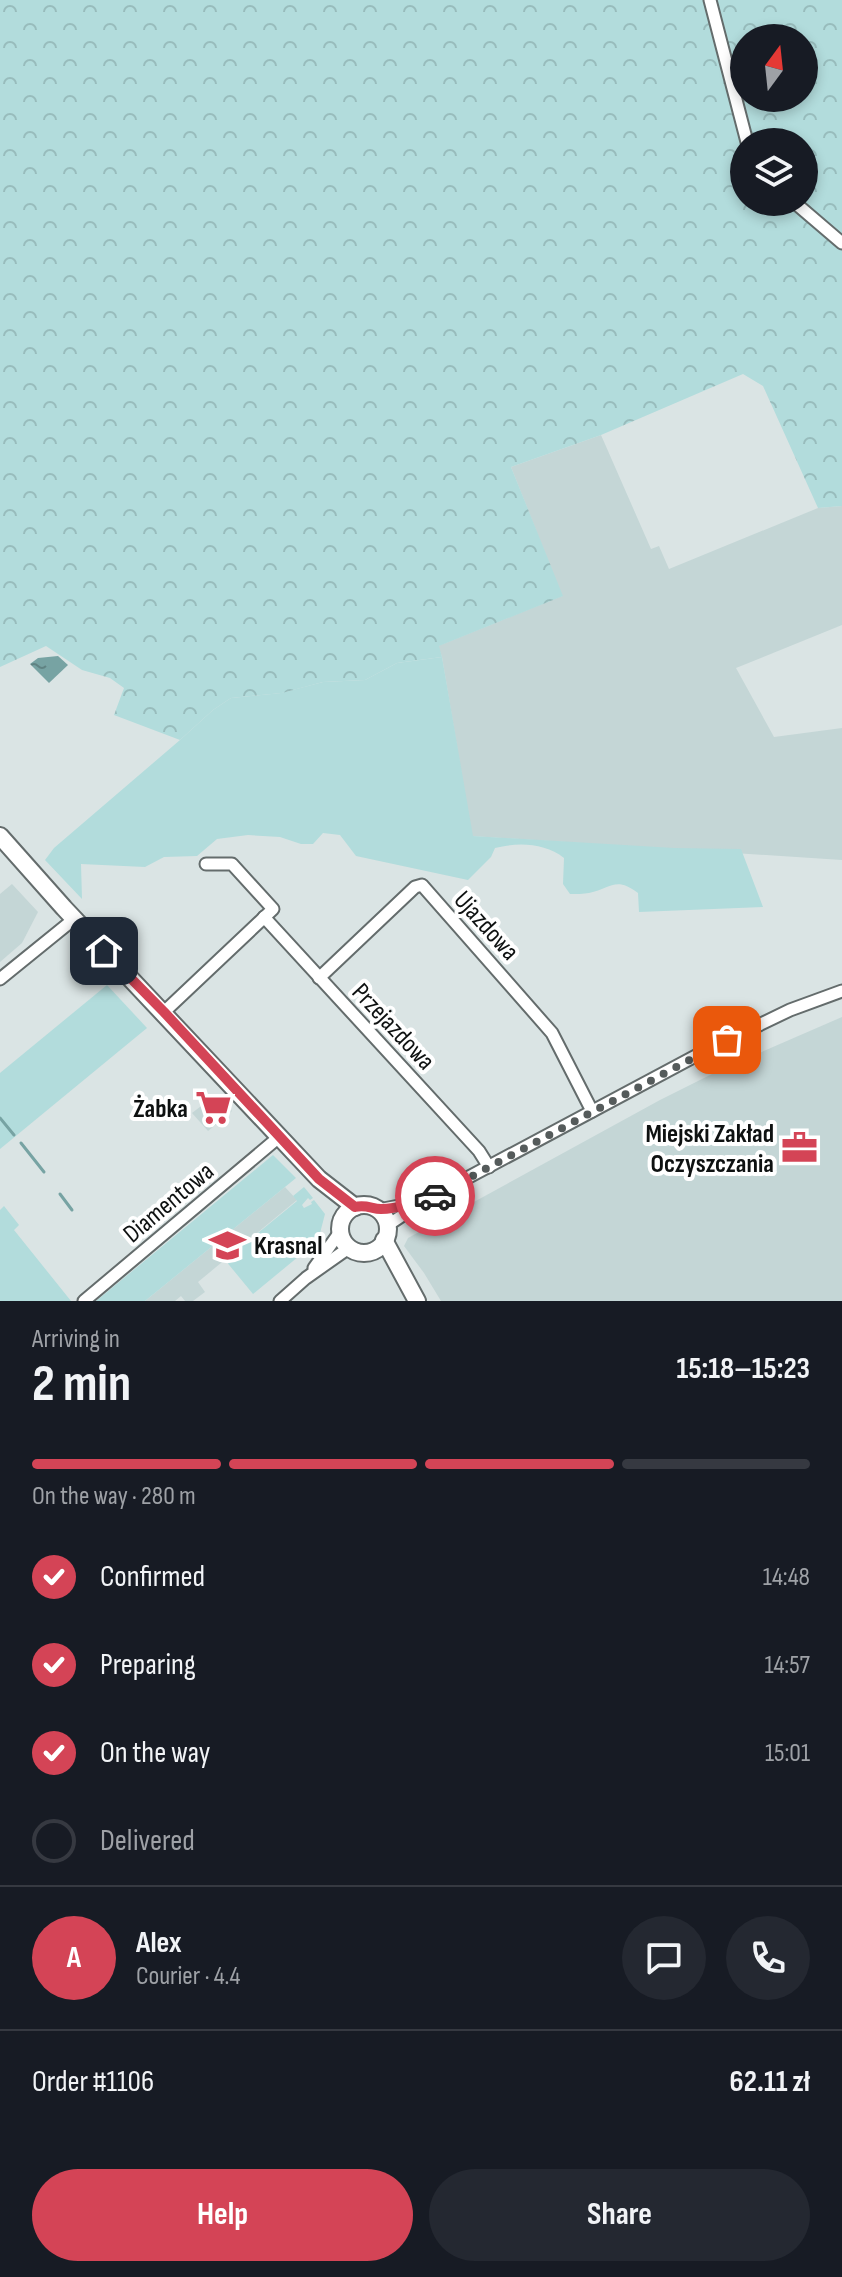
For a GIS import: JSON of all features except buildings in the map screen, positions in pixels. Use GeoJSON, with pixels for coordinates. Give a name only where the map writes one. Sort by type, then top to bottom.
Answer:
{"type":"FeatureCollection","features":[{"type":"Feature","properties":{"kind":"main road"},"geometry":{"type":"LineString","coordinates":[[0,836],[319,1179],[355,1207]]}},
{"type":"Feature","properties":{"kind":"main road"},"geometry":{"type":"LineString","coordinates":[[319,1179],[341,1226],[342,1238],[350,1247],[361,1252],[382,1239]]}},
{"type":"Feature","properties":{"kind":"main road"},"geometry":{"type":"LineString","coordinates":[[341,1226],[346,1213],[355,1207],[367,1205],[378,1210],[382,1239],[417,1301]]}},
{"type":"Feature","properties":{"kind":"street"},"geometry":{"type":"LineString","coordinates":[[710,0],[743,128]]}},
{"type":"Feature","properties":{"kind":"street"},"geometry":{"type":"LineString","coordinates":[[810,216],[842,243]]}},
{"type":"Feature","properties":{"kind":"street"},"geometry":{"type":"LineString","coordinates":[[164,1012],[273,909],[232,864],[206,864]]}},
{"type":"Feature","properties":{"kind":"street","name":"Ujazdowa"},"geometry":{"type":"LineString","coordinates":[[319,978],[415,887],[422,885],[552,1033],[592,1111]]}},
{"type":"Feature","properties":{"kind":"street","name":"Przejazdowa"},"geometry":{"type":"LineString","coordinates":[[264,917],[479,1151],[489,1167]]}},
{"type":"Feature","properties":{"kind":"street"},"geometry":{"type":"LineString","coordinates":[[0,979],[74,919]]}},
{"type":"Feature","properties":{"kind":"street"},"geometry":{"type":"LineString","coordinates":[[382,1239],[424,1201],[751,1028],[842,991]]}},
{"type":"Feature","properties":{"kind":"street","name":"Diamentowa"},"geometry":{"type":"LineString","coordinates":[[84,1301],[279,1137]]}},
{"type":"Feature","properties":{"kind":"street"},"geometry":{"type":"LineString","coordinates":[[378,1210],[424,1201]]}},
{"type":"Feature","properties":{"kind":"street"},"geometry":{"type":"LineString","coordinates":[[306,1278],[341,1226]]}},
{"type":"Feature","properties":{"kind":"street"},"geometry":{"type":"LineString","coordinates":[[280,1301],[350,1247]]}},
{"type":"Feature","properties":{"kind":"shaded area"},"geometry":{"type":"Polygon","coordinates":[[[601,435],[651,549],[659,546],[669,569],[818,508],[842,506],[842,625],[736,668],[774,737],[842,728],[842,860],[472,836],[438,646],[562,596],[511,467],[601,435]]]}},
{"type":"Feature","properties":{"kind":"shaded area"},"geometry":{"type":"Polygon","coordinates":[[[12,884],[38,912],[22,943],[0,962],[0,894],[12,884]]]}},
{"type":"Feature","properties":{"kind":"shaded area"},"geometry":{"type":"Polygon","coordinates":[[[842,1017],[842,1301],[441,1301],[404,1246],[408,1238],[660,1100],[842,1017]]]}},
{"type":"Feature","properties":{"kind":"shaded area"},"geometry":{"type":"Polygon","coordinates":[[[217,1094],[232,1111],[208,1131],[192,1113],[217,1094]]]}},
{"type":"Feature","properties":{"kind":"shaded area","name":"Krasnal"},"geometry":{"type":"Polygon","coordinates":[[[285,1187],[297,1200],[198,1282],[205,1292],[193,1301],[185,1301],[181,1296],[175,1301],[145,1301],[285,1187]]]}},
{"type":"Feature","properties":{"kind":"green space"},"geometry":{"type":"Polygon","coordinates":[[[0,0],[842,0],[842,506],[818,508],[763,386],[743,374],[601,435],[511,467],[563,596],[439,646],[442,657],[397,663],[365,680],[323,682],[282,693],[231,698],[180,740],[114,715],[124,688],[110,678],[82,670],[46,646],[0,667],[0,0]]]}},
{"type":"Feature","properties":{"kind":"green space"},"geometry":{"type":"Polygon","coordinates":[[[442,657],[473,836],[741,849],[763,907],[639,912],[638,893],[624,885],[570,894],[563,884],[564,858],[548,849],[531,845],[495,848],[491,857],[468,880],[356,856],[340,835],[323,833],[313,844],[301,844],[280,837],[248,835],[217,839],[197,856],[164,857],[145,867],[81,864],[82,899],[45,860],[54,848],[213,710],[231,698],[281,693],[323,682],[365,680],[397,663],[442,657]]]}},
{"type":"Feature","properties":{"kind":"green space"},"geometry":{"type":"Polygon","coordinates":[[[107,985],[147,1028],[0,1149],[0,1073],[107,985]]]}},
{"type":"Feature","properties":{"kind":"green space"},"geometry":{"type":"Polygon","coordinates":[[[273,1155],[296,1178],[145,1301],[96,1301],[273,1155]]]}},
{"type":"Feature","properties":{"kind":"green space"},"geometry":{"type":"Polygon","coordinates":[[[304,1187],[313,1198],[308,1198],[302,1205],[304,1208],[314,1200],[325,1214],[319,1237],[253,1294],[225,1260],[297,1201],[293,1196],[304,1187]]]}},
{"type":"Feature","properties":{"kind":"green space"},"geometry":{"type":"Polygon","coordinates":[[[4,1206],[19,1225],[14,1230],[71,1301],[0,1301],[0,1210],[4,1206]]]}},
{"type":"Feature","properties":{"kind":"water"},"geometry":{"type":"Polygon","coordinates":[[[58,656],[68,665],[49,683],[30,664],[38,658],[58,656]]]}},
{"type":"Feature","properties":{"kind":"waterway"},"geometry":{"type":"LineString","coordinates":[[0,1118],[14,1135]]}},
{"type":"Feature","properties":{"kind":"waterway"},"geometry":{"type":"LineString","coordinates":[[21,1143],[44,1172]]}},
{"type":"Feature","properties":{"kind":"waterway"},"geometry":{"type":"LineString","coordinates":[[60,1194],[72,1210]]}},
{"type":"Feature","properties":{"kind":"way so far"},"geometry":{"type":"LineString","coordinates":[[435,1196],[727,1040]]}},
{"type":"Feature","properties":{"kind":"place","name":"Żabka"},"geometry":{"type":"Point","coordinates":[214,1108]}},
{"type":"Feature","properties":{"kind":"place","name":"Miejski Zakład Oczyszczania"},"geometry":{"type":"Point","coordinates":[800,1148]}},
{"type":"Feature","properties":{"kind":"place","name":"Krasnal"},"geometry":{"type":"Point","coordinates":[228,1245]}},
{"type":"Feature","properties":{"kind":"route"},"geometry":{"type":"LineString","coordinates":[[104,951],[319,1179],[355,1207],[367,1205],[378,1210],[435,1196]]}}]}
